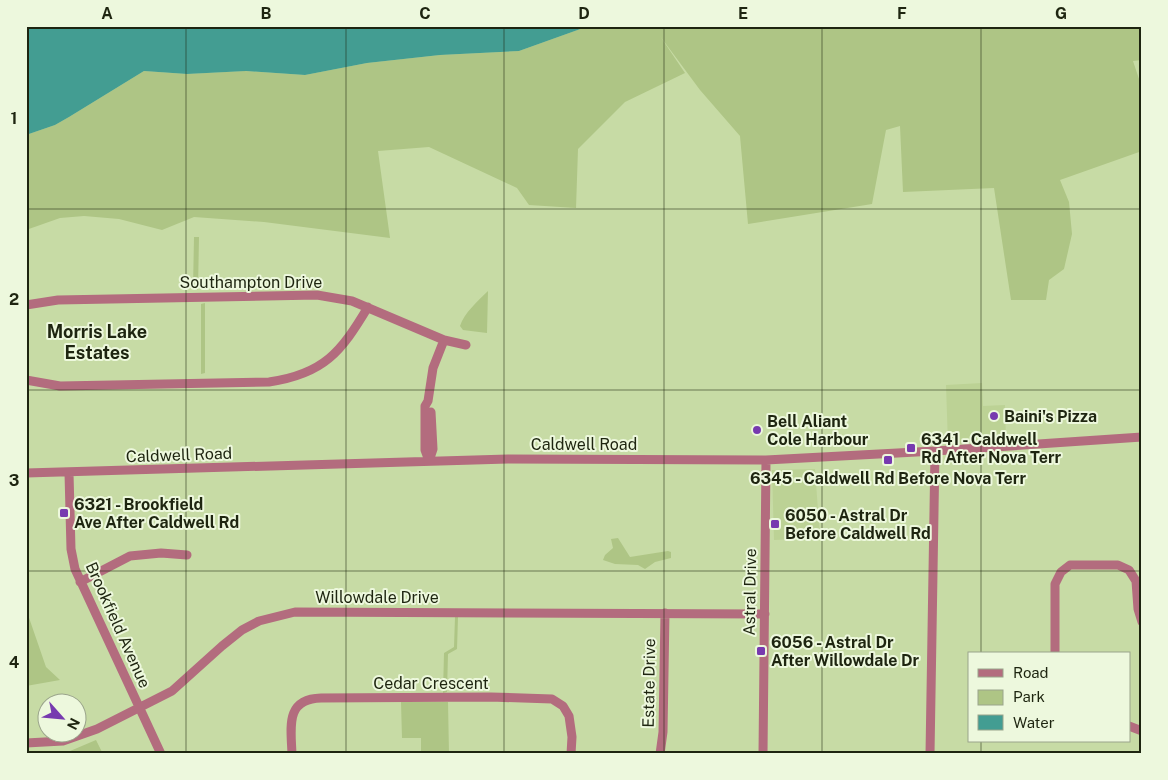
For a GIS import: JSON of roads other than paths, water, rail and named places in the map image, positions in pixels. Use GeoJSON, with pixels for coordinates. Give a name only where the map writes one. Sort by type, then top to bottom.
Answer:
{"type":"FeatureCollection","features":[{"type":"Feature","properties":{"kind":"street","name":"Southampton Drive"},"geometry":{"type":"LineString","coordinates":[[26,305],[58,300],[316,295],[352,301],[444,340],[466,346]]}},
{"type":"Feature","properties":{"kind":"street"},"geometry":{"type":"LineString","coordinates":[[26,380],[60,386],[269,382],[291,379],[332,357],[349,338],[368,307]]}},
{"type":"Feature","properties":{"kind":"street"},"geometry":{"type":"LineString","coordinates":[[429,461],[433,449],[431,406],[428,401],[433,368],[444,340]]}},
{"type":"Feature","properties":{"kind":"street","name":"Caldwell Road"},"geometry":{"type":"LineString","coordinates":[[26,473],[429,461],[766,460],[1142,437]]}},
{"type":"Feature","properties":{"kind":"street"},"geometry":{"type":"LineString","coordinates":[[930,754],[935,451]]}},
{"type":"Feature","properties":{"kind":"street","name":"Astral Drive"},"geometry":{"type":"LineString","coordinates":[[763,754],[766,460]]}},
{"type":"Feature","properties":{"kind":"street","name":"Brookfield Avenue"},"geometry":{"type":"LineString","coordinates":[[69,473],[70,549],[75,569],[161,754]]}},
{"type":"Feature","properties":{"kind":"street"},"geometry":{"type":"LineString","coordinates":[[80,582],[130,556],[153,553],[187,555]]}},
{"type":"Feature","properties":{"kind":"street"},"geometry":{"type":"LineString","coordinates":[[1055,652],[1056,584],[1061,572],[1070,565],[1118,564],[1129,570],[1136,581],[1138,609],[1142,622]]}},
{"type":"Feature","properties":{"kind":"street","name":"Willowdale Drive"},"geometry":{"type":"LineString","coordinates":[[26,743],[63,741],[97,729],[172,691],[242,630],[259,622],[294,612],[765,614]]}},
{"type":"Feature","properties":{"kind":"street","name":"Estate Drive"},"geometry":{"type":"LineString","coordinates":[[660,754],[663,737],[664,613]]}},
{"type":"Feature","properties":{"kind":"street","name":"Cedar Crescent"},"geometry":{"type":"LineString","coordinates":[[292,754],[292,715],[298,706],[309,700],[321,698],[491,697],[547,698],[559,702],[565,708],[570,719],[571,754]]}},
{"type":"Feature","properties":{"kind":"street"},"geometry":{"type":"LineString","coordinates":[[1130,726],[1142,731]]}},
{"type":"Feature","properties":{"kind":"water"},"geometry":{"type":"Polygon","coordinates":[[[26,26],[593,26],[519,51],[440,55],[367,63],[305,75],[246,71],[187,74],[144,71],[55,125],[26,135],[26,26]]]}},
{"type":"Feature","properties":{"kind":"place","name":"Baini's Pizza"},"geometry":{"type":"Point","coordinates":[994,416]}},
{"type":"Feature","properties":{"kind":"place","name":"Bell Aliant Cole Harbour"},"geometry":{"type":"Point","coordinates":[757,430]}},
{"type":"Feature","properties":{"kind":"place","name":"6341 - Caldwell Rd After Nova Terr"},"geometry":{"type":"Point","coordinates":[911,448]}},
{"type":"Feature","properties":{"kind":"place","name":"6345 - Caldwell Rd Before Nova Terr"},"geometry":{"type":"Point","coordinates":[888,460]}},
{"type":"Feature","properties":{"kind":"place","name":"6321 - Brookfield Ave After Caldwell Rd"},"geometry":{"type":"Point","coordinates":[64,513]}},
{"type":"Feature","properties":{"kind":"place","name":"6050 - Astral Dr Before Caldwell Rd"},"geometry":{"type":"Point","coordinates":[775,524]}},
{"type":"Feature","properties":{"kind":"place","name":"6056 - Astral Dr After Willowdale Dr"},"geometry":{"type":"Point","coordinates":[761,651]}},
{"type":"Feature","properties":{"kind":"district","name":"Morris Lake Estates"},"geometry":{"type":"Point","coordinates":[97,341]}}]}
